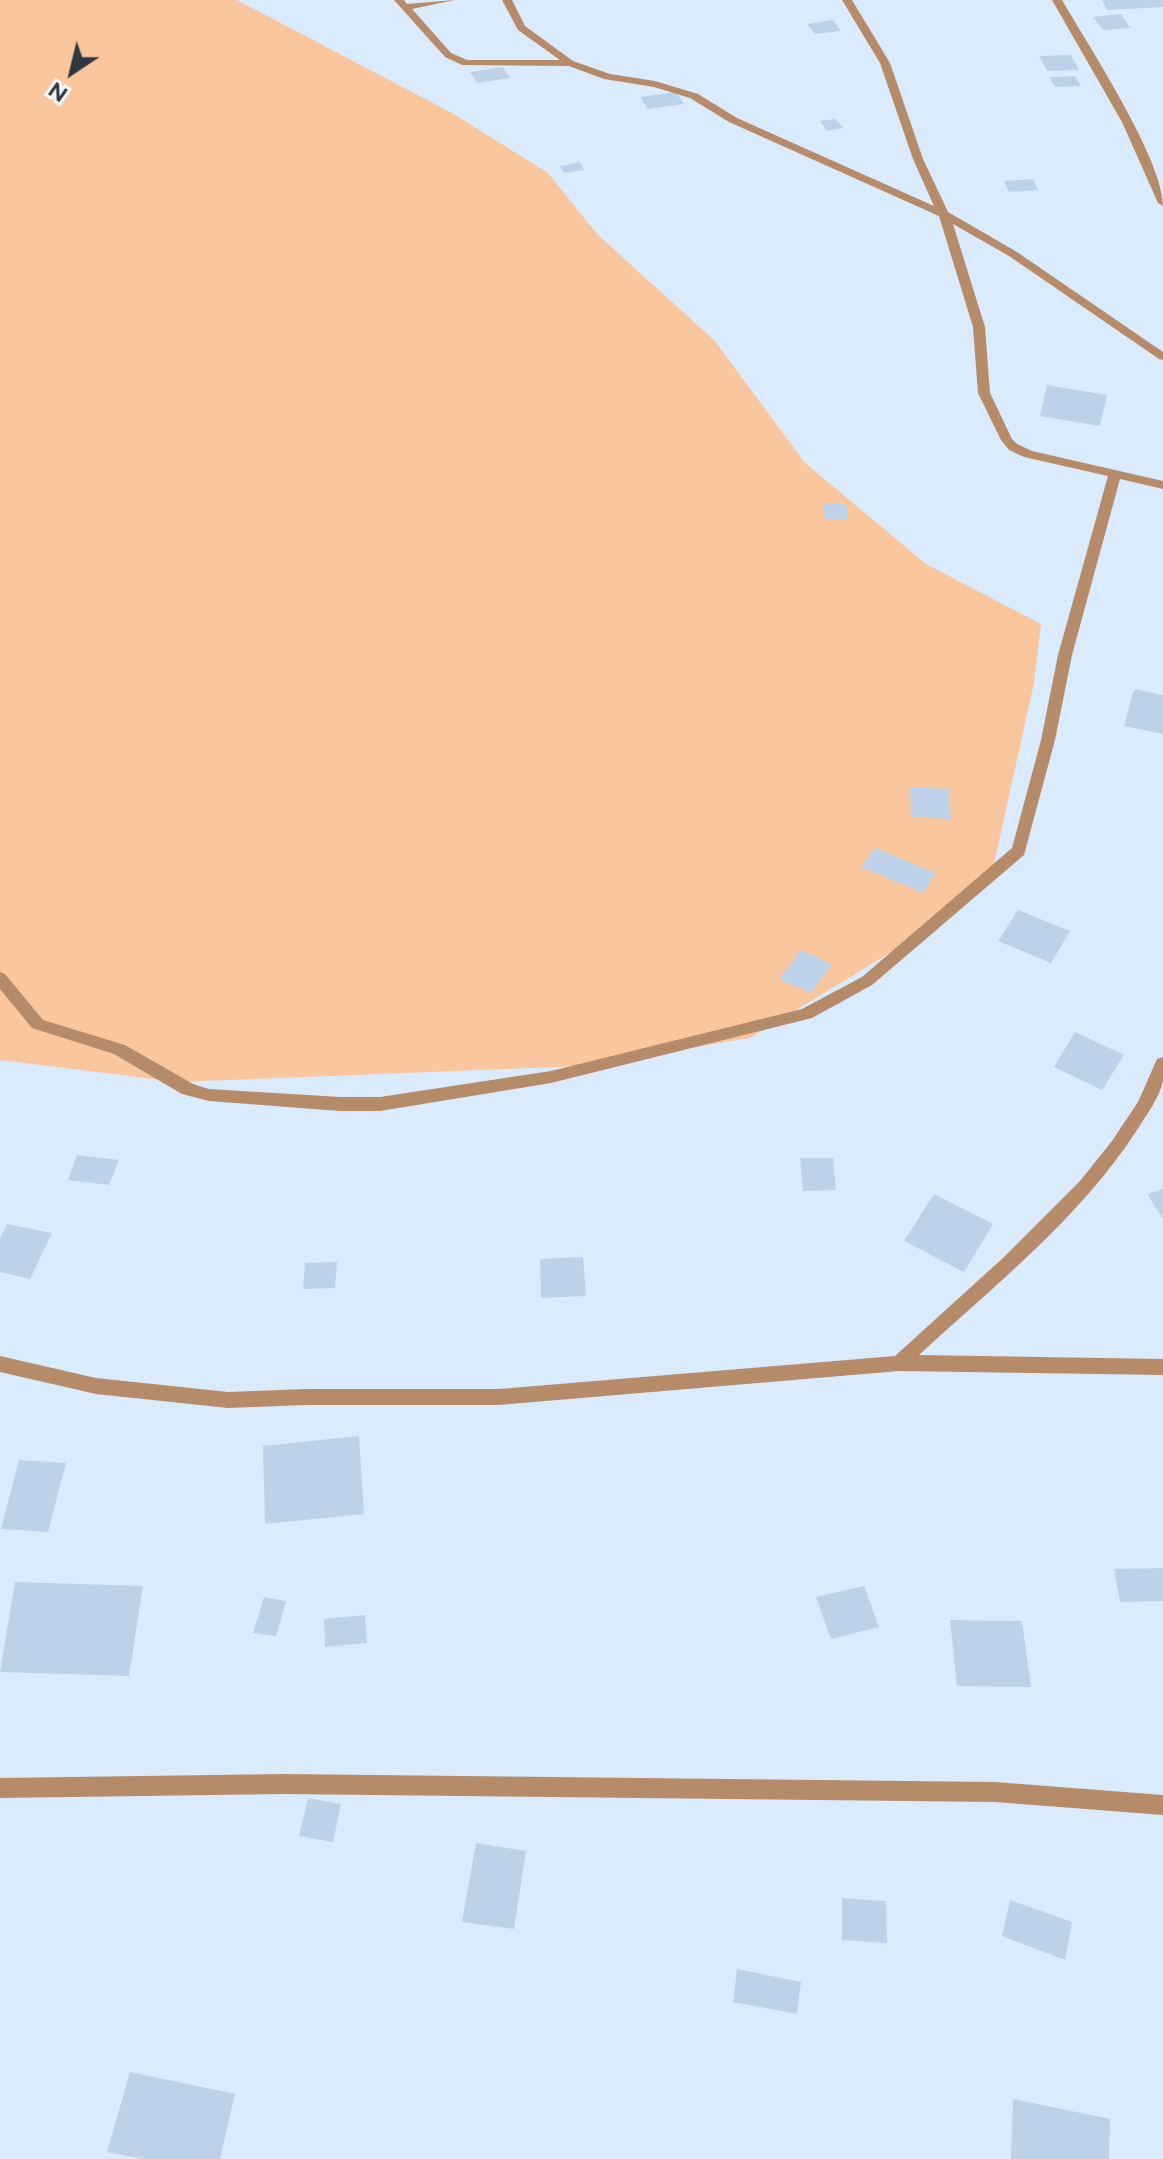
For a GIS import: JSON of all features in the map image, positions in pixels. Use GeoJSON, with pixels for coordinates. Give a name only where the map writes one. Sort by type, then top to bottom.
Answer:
{"type":"FeatureCollection","features":[{"type":"Feature","properties":{"kind":"street"},"geometry":{"type":"LineString","coordinates":[[401,3],[450,0]]}},
{"type":"Feature","properties":{"kind":"street"},"geometry":{"type":"LineString","coordinates":[[507,0],[521,28],[570,63],[608,77],[655,84],[694,96],[733,120],[941,213],[1013,254],[1163,357]]}},
{"type":"Feature","properties":{"kind":"street"},"geometry":{"type":"LineString","coordinates":[[847,0],[885,63],[918,159],[949,227],[979,327],[984,393],[1001,432],[1018,450],[1163,485]]}},
{"type":"Feature","properties":{"kind":"street"},"geometry":{"type":"LineString","coordinates":[[1057,0],[1127,122],[1163,203]]}},
{"type":"Feature","properties":{"kind":"street"},"geometry":{"type":"LineString","coordinates":[[401,3],[448,55],[465,63],[570,63]]}},
{"type":"Feature","properties":{"kind":"street"},"geometry":{"type":"LineString","coordinates":[[0,978],[38,1024],[119,1049],[188,1089],[209,1095],[340,1104],[380,1104],[551,1077],[806,1014],[867,981],[1019,851],[1048,740],[1065,655],[1115,474]]}},
{"type":"Feature","properties":{"kind":"street"},"geometry":{"type":"LineString","coordinates":[[899,1363],[1096,1176],[1139,1110],[1163,1063]]}},
{"type":"Feature","properties":{"kind":"street"},"geometry":{"type":"LineString","coordinates":[[0,1364],[96,1386],[228,1400],[499,1397],[899,1363],[1163,1367]]}},
{"type":"Feature","properties":{"kind":"street"},"geometry":{"type":"LineString","coordinates":[[0,1788],[284,1784],[995,1792],[1163,1805]]}},
{"type":"Feature","properties":{"kind":"shaded area"},"geometry":{"type":"Polygon","coordinates":[[[0,0],[237,0],[452,113],[548,173],[597,234],[714,340],[805,463],[926,564],[1041,624],[1034,683],[994,864],[911,940],[750,1038],[581,1066],[178,1082],[0,1060],[0,0]]]}},
{"type":"Feature","properties":{"kind":"building"},"geometry":{"type":"Polygon","coordinates":[[[1102,0],[1163,0],[1163,7],[1107,10],[1102,0]]]}},
{"type":"Feature","properties":{"kind":"building"},"geometry":{"type":"Polygon","coordinates":[[[1121,14],[1130,28],[1103,30],[1093,17],[1121,14]]]}},
{"type":"Feature","properties":{"kind":"building"},"geometry":{"type":"Polygon","coordinates":[[[833,20],[841,31],[815,34],[807,24],[833,20]]]}},
{"type":"Feature","properties":{"kind":"building"},"geometry":{"type":"Polygon","coordinates":[[[1071,55],[1079,70],[1047,71],[1039,56],[1071,55]]]}},
{"type":"Feature","properties":{"kind":"building"},"geometry":{"type":"Polygon","coordinates":[[[503,67],[510,78],[477,83],[470,72],[503,67]]]}},
{"type":"Feature","properties":{"kind":"building"},"geometry":{"type":"Polygon","coordinates":[[[1075,76],[1081,86],[1055,87],[1049,77],[1075,76]]]}},
{"type":"Feature","properties":{"kind":"building"},"geometry":{"type":"Polygon","coordinates":[[[676,92],[684,104],[648,109],[640,97],[676,92]]]}},
{"type":"Feature","properties":{"kind":"building"},"geometry":{"type":"Polygon","coordinates":[[[836,119],[843,128],[827,131],[820,121],[836,119]]]}},
{"type":"Feature","properties":{"kind":"building"},"geometry":{"type":"Polygon","coordinates":[[[580,162],[584,170],[564,173],[560,166],[580,162]]]}},
{"type":"Feature","properties":{"kind":"building"},"geometry":{"type":"Polygon","coordinates":[[[1033,179],[1038,190],[1009,192],[1004,181],[1033,179]]]}},
{"type":"Feature","properties":{"kind":"building"},"geometry":{"type":"Polygon","coordinates":[[[1047,385],[1107,395],[1100,426],[1040,416],[1047,385]]]}},
{"type":"Feature","properties":{"kind":"building"},"geometry":{"type":"Polygon","coordinates":[[[823,504],[846,504],[848,519],[825,519],[823,504]]]}},
{"type":"Feature","properties":{"kind":"building"},"geometry":{"type":"Polygon","coordinates":[[[1134,689],[1163,695],[1163,734],[1124,726],[1134,689]]]}},
{"type":"Feature","properties":{"kind":"building"},"geometry":{"type":"Polygon","coordinates":[[[910,787],[949,789],[951,819],[911,817],[910,787]]]}},
{"type":"Feature","properties":{"kind":"building"},"geometry":{"type":"Polygon","coordinates":[[[875,848],[936,873],[923,893],[861,867],[875,848]]]}},
{"type":"Feature","properties":{"kind":"building"},"geometry":{"type":"Polygon","coordinates":[[[1018,910],[1070,931],[1051,963],[998,941],[1018,910]]]}},
{"type":"Feature","properties":{"kind":"building"},"geometry":{"type":"Polygon","coordinates":[[[801,950],[832,964],[811,993],[779,979],[801,950]]]}},
{"type":"Feature","properties":{"kind":"building"},"geometry":{"type":"Polygon","coordinates":[[[1075,1032],[1124,1055],[1102,1090],[1054,1067],[1075,1032]]]}},
{"type":"Feature","properties":{"kind":"building"},"geometry":{"type":"Polygon","coordinates":[[[77,1155],[119,1160],[109,1185],[68,1180],[77,1155]]]}},
{"type":"Feature","properties":{"kind":"building"},"geometry":{"type":"Polygon","coordinates":[[[800,1158],[833,1158],[836,1190],[803,1191],[800,1158]]]}},
{"type":"Feature","properties":{"kind":"building"},"geometry":{"type":"Polygon","coordinates":[[[1163,1189],[1163,1219],[1147,1194],[1163,1189]]]}},
{"type":"Feature","properties":{"kind":"building"},"geometry":{"type":"Polygon","coordinates":[[[934,1194],[993,1224],[964,1272],[904,1241],[934,1194]]]}},
{"type":"Feature","properties":{"kind":"building"},"geometry":{"type":"Polygon","coordinates":[[[7,1224],[52,1233],[30,1279],[0,1272],[0,1238],[7,1224]]]}},
{"type":"Feature","properties":{"kind":"building"},"geometry":{"type":"Polygon","coordinates":[[[583,1257],[586,1296],[541,1298],[540,1259],[583,1257]]]}},
{"type":"Feature","properties":{"kind":"building"},"geometry":{"type":"Polygon","coordinates":[[[337,1262],[335,1288],[303,1289],[305,1263],[337,1262]]]}},
{"type":"Feature","properties":{"kind":"building"},"geometry":{"type":"Polygon","coordinates":[[[359,1436],[364,1514],[265,1524],[263,1446],[359,1436]]]}},
{"type":"Feature","properties":{"kind":"building"},"geometry":{"type":"Polygon","coordinates":[[[19,1460],[66,1463],[48,1532],[1,1529],[19,1460]]]}},
{"type":"Feature","properties":{"kind":"building"},"geometry":{"type":"Polygon","coordinates":[[[1163,1568],[1163,1601],[1120,1602],[1114,1569],[1163,1568]]]}},
{"type":"Feature","properties":{"kind":"building"},"geometry":{"type":"Polygon","coordinates":[[[15,1582],[143,1586],[129,1676],[0,1672],[15,1582]]]}},
{"type":"Feature","properties":{"kind":"building"},"geometry":{"type":"Polygon","coordinates":[[[864,1586],[879,1627],[831,1639],[816,1597],[864,1586]]]}},
{"type":"Feature","properties":{"kind":"building"},"geometry":{"type":"Polygon","coordinates":[[[264,1597],[286,1601],[276,1636],[253,1633],[264,1597]]]}},
{"type":"Feature","properties":{"kind":"building"},"geometry":{"type":"Polygon","coordinates":[[[365,1615],[367,1643],[325,1647],[324,1619],[365,1615]]]}},
{"type":"Feature","properties":{"kind":"building"},"geometry":{"type":"Polygon","coordinates":[[[950,1620],[1022,1621],[1031,1687],[957,1686],[950,1620]]]}},
{"type":"Feature","properties":{"kind":"building"},"geometry":{"type":"Polygon","coordinates":[[[308,1798],[341,1804],[333,1842],[299,1836],[308,1798]]]}},
{"type":"Feature","properties":{"kind":"building"},"geometry":{"type":"Polygon","coordinates":[[[476,1843],[526,1851],[514,1929],[462,1922],[476,1843]]]}},
{"type":"Feature","properties":{"kind":"building"},"geometry":{"type":"Polygon","coordinates":[[[842,1898],[886,1901],[887,1943],[842,1940],[842,1898]]]}},
{"type":"Feature","properties":{"kind":"building"},"geometry":{"type":"Polygon","coordinates":[[[1010,1900],[1072,1922],[1065,1960],[1002,1936],[1010,1900]]]}},
{"type":"Feature","properties":{"kind":"building"},"geometry":{"type":"Polygon","coordinates":[[[737,1969],[801,1982],[797,2014],[733,2002],[737,1969]]]}},
{"type":"Feature","properties":{"kind":"building"},"geometry":{"type":"Polygon","coordinates":[[[130,2072],[235,2094],[220,2159],[144,2159],[107,2152],[130,2072]]]}},
{"type":"Feature","properties":{"kind":"building"},"geometry":{"type":"Polygon","coordinates":[[[1013,2099],[1110,2119],[1109,2159],[1011,2159],[1013,2099]]]}}]}
